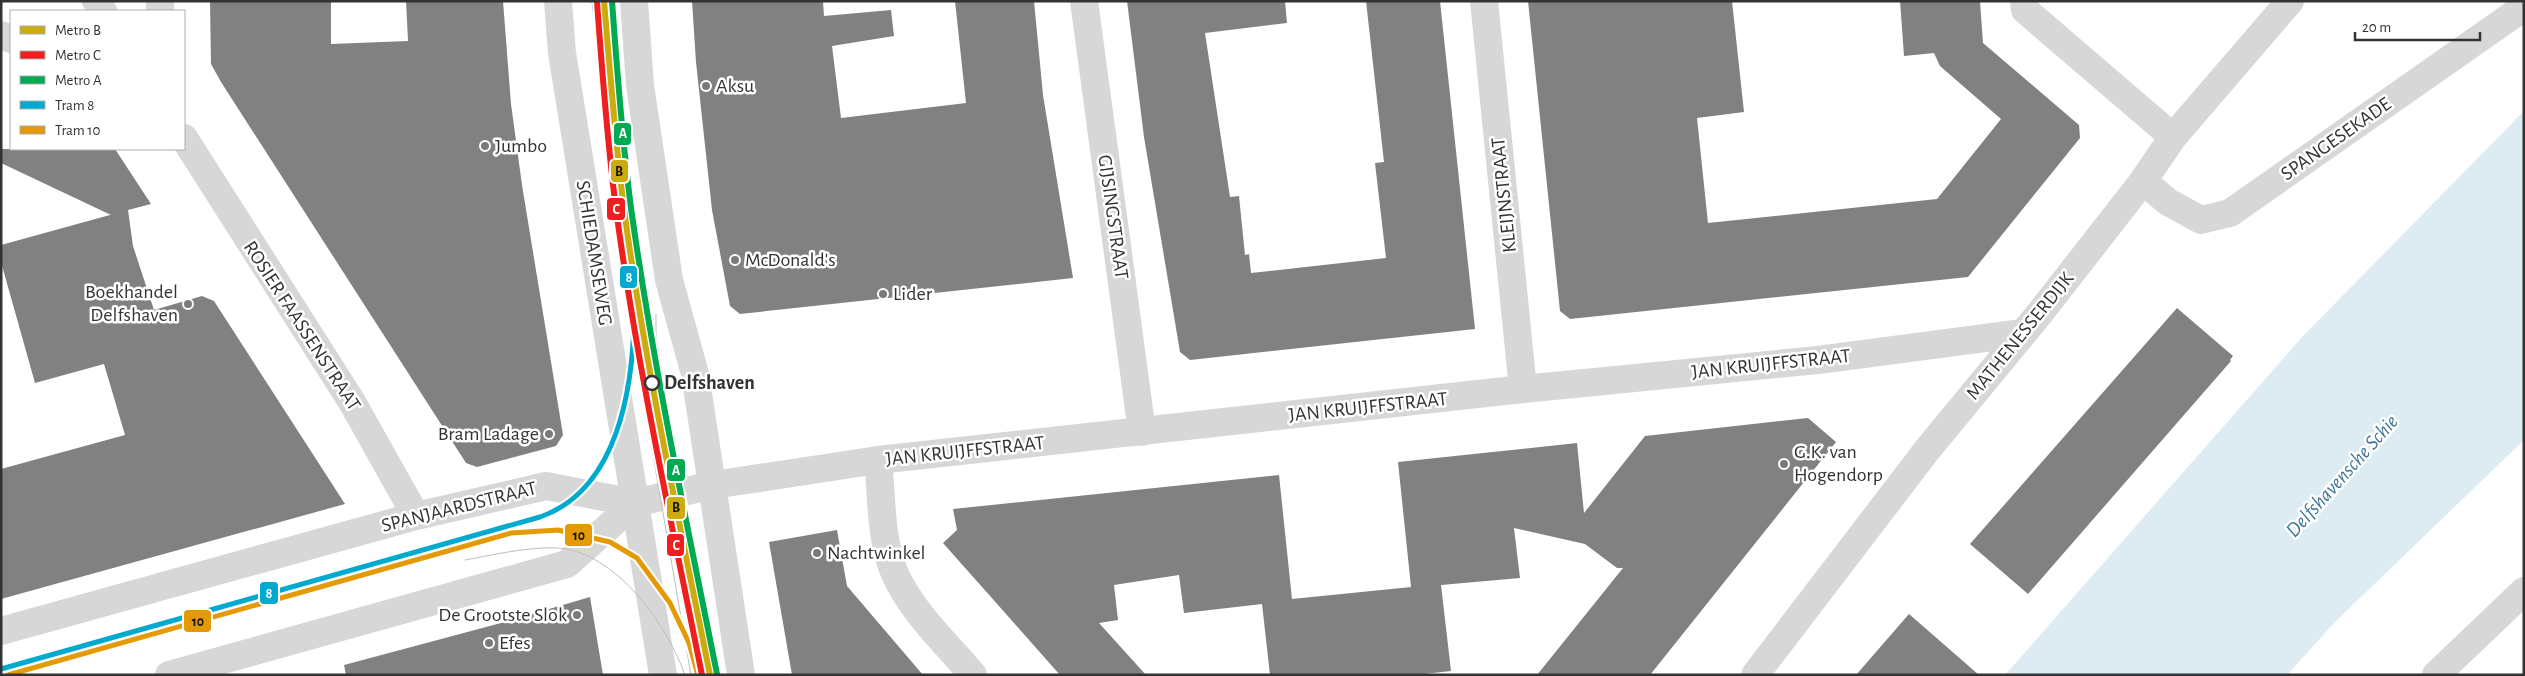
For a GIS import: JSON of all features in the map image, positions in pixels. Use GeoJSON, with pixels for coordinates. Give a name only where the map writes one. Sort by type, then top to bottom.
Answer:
{"type":"FeatureCollection","features":[{"type":"Feature","properties":{"kind":"street","name":"SCHIEDAMSEWEG"},"geometry":{"type":"LineString","coordinates":[[558,1],[562,53],[663,675]]}},
{"type":"Feature","properties":{"kind":"street"},"geometry":{"type":"LineString","coordinates":[[634,1],[640,85],[669,280],[695,374],[714,485],[741,675]]}},
{"type":"Feature","properties":{"kind":"street","name":"GIJSINGSTRAAT"},"geometry":{"type":"LineString","coordinates":[[1084,1],[1142,432]]}},
{"type":"Feature","properties":{"kind":"street","name":"KLEIJNSTRAAT"},"geometry":{"type":"LineString","coordinates":[[1484,1],[1523,389]]}},
{"type":"Feature","properties":{"kind":"street"},"geometry":{"type":"LineString","coordinates":[[2024,1],[2025,10],[2173,137]]}},
{"type":"Feature","properties":{"kind":"street","name":"MATHENESSERDIJK"},"geometry":{"type":"LineString","coordinates":[[1755,675],[1927,450],[2023,333],[2143,181],[2173,137],[2290,1]]}},
{"type":"Feature","properties":{"kind":"street","name":"SPANGESEKADE"},"geometry":{"type":"LineString","coordinates":[[2143,181],[2168,202],[2201,220],[2230,213],[2524,7]]}},
{"type":"Feature","properties":{"kind":"street","name":"ROSIER FAASSENSTRAAT"},"geometry":{"type":"LineString","coordinates":[[185,140],[352,402],[416,516]]}},
{"type":"Feature","properties":{"kind":"street","name":"JAN KRUIJFFSTRAAT"},"geometry":{"type":"LineString","coordinates":[[714,485],[878,460],[1523,389],[1818,360],[2023,333]]}},
{"type":"Feature","properties":{"kind":"street"},"geometry":{"type":"LineString","coordinates":[[878,460],[886,538],[894,573],[910,602],[973,675]]}},
{"type":"Feature","properties":{"kind":"street"},"geometry":{"type":"LineString","coordinates":[[169,675],[567,564],[635,503],[714,485]]}},
{"type":"Feature","properties":{"kind":"street","name":"SPANJAARDSTRAAT"},"geometry":{"type":"LineString","coordinates":[[1,631],[416,516],[546,486],[635,503]]}},
{"type":"Feature","properties":{"kind":"street"},"geometry":{"type":"LineString","coordinates":[[2436,675],[2524,591]]}},
{"type":"Feature","properties":{"kind":"water","name":"Delfshavensche Schie"},"geometry":{"type":"Polygon","coordinates":[[[2524,111],[2524,440],[2335,622],[2287,675],[2005,675],[2303,336],[2524,111]]]}},
{"type":"Feature","properties":{"kind":"building"},"geometry":{"type":"Polygon","coordinates":[[[210,1],[331,1],[331,44],[408,41],[406,1],[503,1],[511,104],[522,185],[563,435],[556,446],[477,467],[466,463],[211,64],[210,1]]]}},
{"type":"Feature","properties":{"kind":"building"},"geometry":{"type":"Polygon","coordinates":[[[692,1],[823,1],[824,16],[891,10],[894,36],[832,46],[841,118],[966,103],[955,1],[1034,1],[1043,95],[1073,278],[740,314],[730,306],[712,210],[696,62],[692,1]]]}},
{"type":"Feature","properties":{"kind":"building"},"geometry":{"type":"Polygon","coordinates":[[[1127,1],[1285,1],[1287,23],[1205,33],[1230,197],[1239,196],[1245,255],[1249,254],[1251,273],[1386,258],[1375,163],[1384,162],[1366,1],[1440,1],[1475,329],[1190,360],[1180,352],[1144,137],[1127,1]]]}},
{"type":"Feature","properties":{"kind":"building"},"geometry":{"type":"Polygon","coordinates":[[[1528,1],[1732,1],[1744,112],[1697,118],[1708,223],[1937,199],[2001,119],[1940,66],[1934,53],[1904,56],[1900,1],[1980,1],[1983,43],[2079,125],[2080,138],[1968,277],[1570,319],[1560,311],[1528,1]]]}},
{"type":"Feature","properties":{"kind":"building"},"geometry":{"type":"Polygon","coordinates":[[[1,149],[116,150],[151,204],[128,210],[133,246],[154,310],[202,296],[214,301],[345,504],[1,599],[1,469],[125,435],[104,364],[35,383],[1,262],[1,245],[111,215],[1,163],[1,149]]]}},
{"type":"Feature","properties":{"kind":"building"},"geometry":{"type":"Polygon","coordinates":[[[2177,308],[2233,356],[2231,361],[2028,594],[1970,544],[2177,308]]]}},
{"type":"Feature","properties":{"kind":"building"},"geometry":{"type":"Polygon","coordinates":[[[1808,418],[1836,442],[1650,675],[1537,675],[1623,568],[1617,568],[1585,544],[1514,528],[1520,578],[1441,585],[1451,671],[1415,675],[1270,675],[1262,604],[1184,613],[1179,575],[1114,585],[1118,620],[1099,623],[1146,675],[1060,675],[943,543],[957,530],[953,509],[1279,475],[1292,599],[1411,587],[1398,462],[1577,443],[1584,513],[1645,436],[1808,418]]]}},
{"type":"Feature","properties":{"kind":"building"},"geometry":{"type":"Polygon","coordinates":[[[837,530],[847,586],[923,675],[792,675],[769,542],[837,530]]]}},
{"type":"Feature","properties":{"kind":"building"},"geometry":{"type":"Polygon","coordinates":[[[590,597],[603,675],[346,675],[344,665],[590,597]]]}},
{"type":"Feature","properties":{"kind":"building"},"geometry":{"type":"Polygon","coordinates":[[[1909,614],[1979,675],[1856,675],[1909,614]]]}},
{"type":"Feature","properties":{"kind":"tram line","name":"8"},"geometry":{"type":"LineString","coordinates":[[1,669],[540,517],[566,504],[587,484],[604,461],[616,433],[630,374],[634,317],[594,1]]}},
{"type":"Feature","properties":{"kind":"tram line"},"geometry":{"type":"LineString","coordinates":[[656,314],[656,336],[711,675]]}},
{"type":"Feature","properties":{"kind":"tram line"},"geometry":{"type":"LineString","coordinates":[[634,315],[633,339],[691,675]]}},
{"type":"Feature","properties":{"kind":"tram line","name":"10"},"geometry":{"type":"LineString","coordinates":[[8,675],[511,533],[558,530],[610,542],[637,558],[670,603],[689,643],[698,675]]}},
{"type":"Feature","properties":{"kind":"tram line"},"geometry":{"type":"LineString","coordinates":[[465,560],[518,550],[547,548],[571,550],[590,557],[608,568],[641,599],[667,637],[685,675]]}},
{"type":"Feature","properties":{"kind":"metro line","name":"B"},"geometry":{"type":"LineString","coordinates":[[604,1],[618,157],[632,267],[663,442],[710,675]]}},
{"type":"Feature","properties":{"kind":"metro line","name":"A"},"geometry":{"type":"LineString","coordinates":[[612,1],[625,157],[649,325],[717,674]]}},
{"type":"Feature","properties":{"kind":"metro line","name":"C"},"geometry":{"type":"LineString","coordinates":[[597,2],[610,157],[624,268],[655,443],[702,675]]}},
{"type":"Feature","properties":{"kind":"place","name":"Aksu"},"geometry":{"type":"Point","coordinates":[706,86]}},
{"type":"Feature","properties":{"kind":"place","name":"Jumbo"},"geometry":{"type":"Point","coordinates":[485,146]}},
{"type":"Feature","properties":{"kind":"place","name":"McDonald's"},"geometry":{"type":"Point","coordinates":[735,260]}},
{"type":"Feature","properties":{"kind":"place","name":"Lider"},"geometry":{"type":"Point","coordinates":[883,294]}},
{"type":"Feature","properties":{"kind":"place","name":"Boekhandel Delfshaven"},"geometry":{"type":"Point","coordinates":[188,304]}},
{"type":"Feature","properties":{"kind":"place","name":"Delfshaven"},"geometry":{"type":"Point","coordinates":[652,383]}},
{"type":"Feature","properties":{"kind":"place","name":"Bram Ladage"},"geometry":{"type":"Point","coordinates":[549,434]}},
{"type":"Feature","properties":{"kind":"place","name":"G.K. van Hogendorp"},"geometry":{"type":"Point","coordinates":[1784,464]}},
{"type":"Feature","properties":{"kind":"place","name":"Nachtwinkel"},"geometry":{"type":"Point","coordinates":[817,553]}},
{"type":"Feature","properties":{"kind":"place","name":"De Grootste Slok"},"geometry":{"type":"Point","coordinates":[577,615]}},
{"type":"Feature","properties":{"kind":"place","name":"Efes"},"geometry":{"type":"Point","coordinates":[489,643]}}]}
